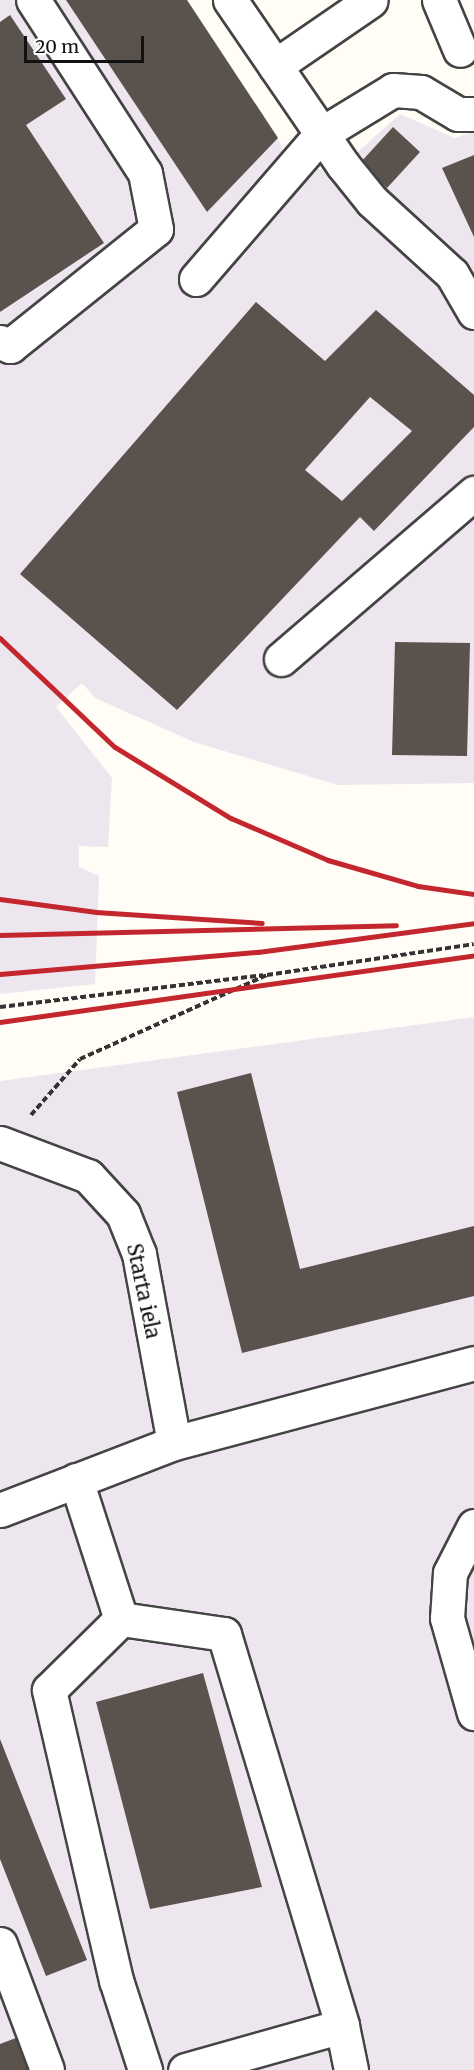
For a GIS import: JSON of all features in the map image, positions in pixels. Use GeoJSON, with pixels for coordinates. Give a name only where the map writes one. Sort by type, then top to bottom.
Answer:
{"type":"FeatureCollection","features":[{"type":"Feature","properties":{"kind":"street"},"geometry":{"type":"LineString","coordinates":[[0,342],[10,346],[156,229],[145,173],[33,0]]}},
{"type":"Feature","properties":{"kind":"street"},"geometry":{"type":"LineString","coordinates":[[230,0],[343,165],[372,201],[452,274],[474,312]]}},
{"type":"Feature","properties":{"kind":"street"},"geometry":{"type":"LineString","coordinates":[[275,66],[371,0]]}},
{"type":"Feature","properties":{"kind":"street"},"geometry":{"type":"LineString","coordinates":[[439,0],[460,51]]}},
{"type":"Feature","properties":{"kind":"street"},"geometry":{"type":"LineString","coordinates":[[196,279],[321,134],[393,90],[421,92],[458,114],[474,114]]}},
{"type":"Feature","properties":{"kind":"street"},"geometry":{"type":"LineString","coordinates":[[281,659],[474,493]]}},
{"type":"Feature","properties":{"kind":"street","name":"Starta iela"},"geometry":{"type":"LineString","coordinates":[[3,1143],[88,1176],[123,1214],[139,1254],[174,1443]]}},
{"type":"Feature","properties":{"kind":"street"},"geometry":{"type":"LineString","coordinates":[[0,1510],[174,1443],[474,1363]]}},
{"type":"Feature","properties":{"kind":"street"},"geometry":{"type":"LineString","coordinates":[[76,1480],[121,1619]]}},
{"type":"Feature","properties":{"kind":"street"},"geometry":{"type":"LineString","coordinates":[[474,1526],[450,1573],[447,1618],[474,1713]]}},
{"type":"Feature","properties":{"kind":"street"},"geometry":{"type":"LineString","coordinates":[[121,1619],[225,1634],[342,2026],[351,2070]]}},
{"type":"Feature","properties":{"kind":"street"},"geometry":{"type":"LineString","coordinates":[[121,1619],[49,1690],[116,1980],[145,2070]]}},
{"type":"Feature","properties":{"kind":"street"},"geometry":{"type":"LineString","coordinates":[[0,1944],[47,2070]]}},
{"type":"Feature","properties":{"kind":"street"},"geometry":{"type":"LineString","coordinates":[[185,2070],[342,2026]]}},
{"type":"Feature","properties":{"kind":"path"},"geometry":{"type":"LineString","coordinates":[[0,1007],[267,975],[474,944]]}},
{"type":"Feature","properties":{"kind":"path"},"geometry":{"type":"LineString","coordinates":[[3,1143],[80,1059],[267,975]]}},
{"type":"Feature","properties":{"kind":"shaded area"},"geometry":{"type":"Polygon","coordinates":[[[0,0],[187,0],[278,138],[293,173],[343,165],[400,114],[455,138],[474,131],[474,783],[338,785],[194,742],[95,698],[82,683],[56,707],[112,778],[108,847],[79,846],[79,867],[99,876],[95,984],[0,994],[0,0]]]}},
{"type":"Feature","properties":{"kind":"shaded area"},"geometry":{"type":"Polygon","coordinates":[[[474,1017],[474,2070],[0,2070],[0,1081],[474,1017]]]}},
{"type":"Feature","properties":{"kind":"building"},"geometry":{"type":"Polygon","coordinates":[[[66,0],[187,0],[278,138],[207,212],[66,0]]]}},
{"type":"Feature","properties":{"kind":"building"},"geometry":{"type":"Polygon","coordinates":[[[10,15],[66,99],[26,125],[104,243],[0,312],[0,22],[10,15]]]}},
{"type":"Feature","properties":{"kind":"building"},"geometry":{"type":"Polygon","coordinates":[[[393,127],[420,152],[387,188],[360,163],[393,127]]]}},
{"type":"Feature","properties":{"kind":"building"},"geometry":{"type":"Polygon","coordinates":[[[474,155],[474,237],[442,168],[474,155]]]}},
{"type":"Feature","properties":{"kind":"building"},"geometry":{"type":"Polygon","coordinates":[[[256,302],[325,361],[376,310],[474,395],[474,427],[374,531],[360,517],[177,710],[20,574],[256,302]],[[370,397],[305,470],[342,501],[412,431],[370,397]]]}},
{"type":"Feature","properties":{"kind":"building"},"geometry":{"type":"Polygon","coordinates":[[[395,642],[470,643],[467,756],[392,755],[395,642]]]}},
{"type":"Feature","properties":{"kind":"building"},"geometry":{"type":"Polygon","coordinates":[[[251,1073],[300,1269],[474,1226],[474,1296],[242,1353],[177,1092],[251,1073]]]}},
{"type":"Feature","properties":{"kind":"building"},"geometry":{"type":"Polygon","coordinates":[[[203,1673],[262,1887],[150,1909],[96,1702],[203,1673]]]}},
{"type":"Feature","properties":{"kind":"building"},"geometry":{"type":"Polygon","coordinates":[[[0,1739],[87,1960],[46,1976],[0,1859],[0,1739]]]}},
{"type":"Feature","properties":{"kind":"building"},"geometry":{"type":"Polygon","coordinates":[[[16,2038],[28,2070],[0,2070],[0,2044],[16,2038]]]}},
{"type":"Feature","properties":{"kind":"railway"},"geometry":{"type":"LineString","coordinates":[[0,638],[115,747],[231,818],[328,860],[418,886],[474,894]]}},
{"type":"Feature","properties":{"kind":"railway"},"geometry":{"type":"LineString","coordinates":[[0,899],[96,912],[262,923]]}},
{"type":"Feature","properties":{"kind":"railway"},"geometry":{"type":"LineString","coordinates":[[0,974],[258,952],[474,923]]}},
{"type":"Feature","properties":{"kind":"railway"},"geometry":{"type":"LineString","coordinates":[[0,935],[396,925]]}},
{"type":"Feature","properties":{"kind":"railway"},"geometry":{"type":"LineString","coordinates":[[0,1022],[474,955]]}}]}
